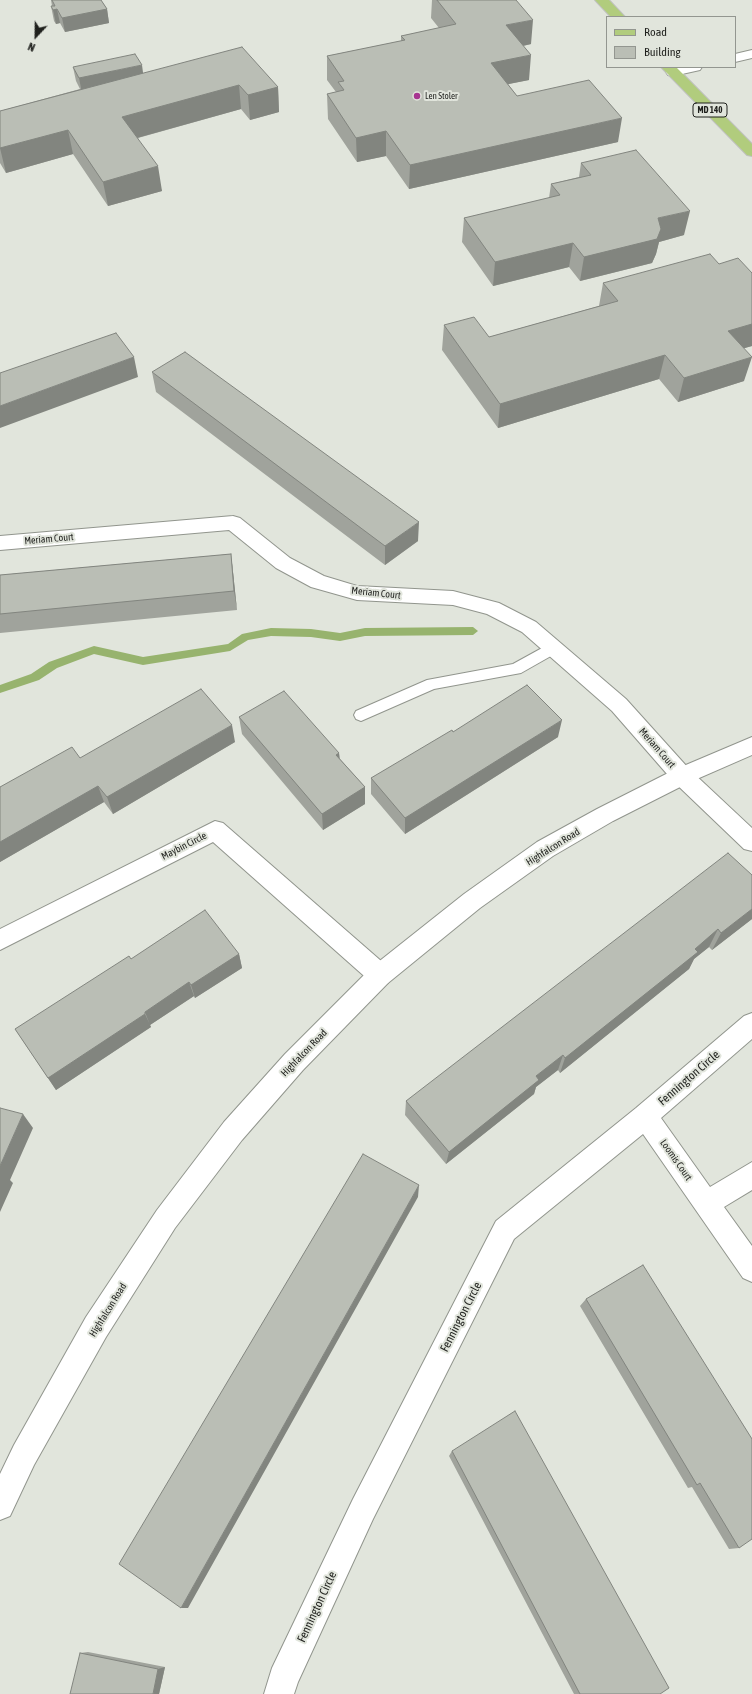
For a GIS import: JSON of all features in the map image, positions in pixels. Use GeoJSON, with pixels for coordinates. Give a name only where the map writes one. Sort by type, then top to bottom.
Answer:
{"type":"FeatureCollection","features":[{"type":"Feature","properties":{"kind":"main road"},"geometry":{"type":"LineString","coordinates":[[602,0],[617,16]]}},
{"type":"Feature","properties":{"kind":"main road","name":"MD 140"},"geometry":{"type":"LineString","coordinates":[[670,70],[752,152]]}},
{"type":"Feature","properties":{"kind":"street"},"geometry":{"type":"LineString","coordinates":[[736,58],[752,54]]}},
{"type":"Feature","properties":{"kind":"street"},"geometry":{"type":"LineString","coordinates":[[670,70],[687,68]]}},
{"type":"Feature","properties":{"kind":"street","name":"Meriam Court"},"geometry":{"type":"LineString","coordinates":[[0,543],[233,523],[283,563],[318,582],[357,593],[453,598],[492,608],[529,627],[619,705],[682,776]]}},
{"type":"Feature","properties":{"kind":"street","name":"Highfalcon Road"},"geometry":{"type":"LineString","coordinates":[[0,1506],[24,1456],[96,1327],[166,1219],[233,1131],[284,1073],[380,975],[472,901],[545,850],[605,815],[682,776],[752,746]]}},
{"type":"Feature","properties":{"kind":"street"},"geometry":{"type":"LineString","coordinates":[[682,776],[752,842]]}},
{"type":"Feature","properties":{"kind":"street","name":"Maybin Circle"},"geometry":{"type":"LineString","coordinates":[[0,940],[215,830],[380,975]]}},
{"type":"Feature","properties":{"kind":"street","name":"Fennington Circle"},"geometry":{"type":"LineString","coordinates":[[280,1694],[283,1679],[363,1509],[506,1230],[645,1116],[752,1024]]}},
{"type":"Feature","properties":{"kind":"street","name":"Loomis Court"},"geometry":{"type":"LineString","coordinates":[[645,1116],[752,1269]]}},
{"type":"Feature","properties":{"kind":"street"},"geometry":{"type":"LineString","coordinates":[[706,1204],[752,1175]]}},
{"type":"Feature","properties":{"kind":"lane"},"geometry":{"type":"LineString","coordinates":[[361,715],[432,684],[516,669],[553,648]]}},
{"type":"Feature","properties":{"kind":"building"},"geometry":{"type":"Polygon","coordinates":[[[52,0],[101,0],[107,9],[62,18],[57,9],[53,10],[51,6],[55,6],[52,0]]]}},
{"type":"Feature","properties":{"kind":"building","name":"Len Stoler"},"geometry":{"type":"Polygon","coordinates":[[[437,0],[516,0],[533,20],[506,25],[531,55],[491,63],[517,96],[589,80],[622,118],[410,165],[386,131],[356,138],[327,94],[344,90],[338,82],[344,81],[327,56],[405,40],[401,36],[456,24],[437,0]]]}},
{"type":"Feature","properties":{"kind":"building"},"geometry":{"type":"Polygon","coordinates":[[[242,47],[278,87],[248,95],[239,85],[122,117],[158,166],[103,182],[68,130],[0,148],[0,111],[242,47]]]}},
{"type":"Feature","properties":{"kind":"building"},"geometry":{"type":"Polygon","coordinates":[[[135,54],[142,65],[79,78],[73,67],[135,54]]]}},
{"type":"Feature","properties":{"kind":"building"},"geometry":{"type":"Polygon","coordinates":[[[636,150],[690,211],[658,218],[661,229],[657,239],[584,257],[573,243],[495,262],[464,218],[560,195],[551,184],[591,175],[581,163],[636,150]]]}},
{"type":"Feature","properties":{"kind":"building"},"geometry":{"type":"Polygon","coordinates":[[[710,254],[719,264],[738,258],[752,273],[752,324],[728,331],[752,357],[684,378],[665,355],[500,404],[444,325],[474,317],[489,337],[618,301],[603,283],[710,254]]]}},
{"type":"Feature","properties":{"kind":"building"},"geometry":{"type":"Polygon","coordinates":[[[116,333],[134,357],[0,406],[0,373],[116,333]]]}},
{"type":"Feature","properties":{"kind":"building"},"geometry":{"type":"Polygon","coordinates":[[[185,352],[419,522],[385,546],[152,372],[185,352]]]}},
{"type":"Feature","properties":{"kind":"building"},"geometry":{"type":"Polygon","coordinates":[[[231,554],[234,591],[0,614],[0,575],[231,554]]]}},
{"type":"Feature","properties":{"kind":"building"},"geometry":{"type":"Polygon","coordinates":[[[527,685],[562,720],[405,818],[371,778],[452,730],[453,732],[527,685]]]}},
{"type":"Feature","properties":{"kind":"building"},"geometry":{"type":"Polygon","coordinates":[[[201,689],[232,725],[107,797],[98,786],[0,842],[0,787],[72,747],[80,758],[201,689]]]}},
{"type":"Feature","properties":{"kind":"building"},"geometry":{"type":"Polygon","coordinates":[[[284,691],[339,753],[336,755],[365,787],[322,814],[239,717],[284,691]]]}},
{"type":"Feature","properties":{"kind":"building"},"geometry":{"type":"Polygon","coordinates":[[[728,853],[752,875],[752,909],[721,933],[718,929],[695,949],[698,952],[565,1058],[563,1055],[536,1076],[539,1080],[449,1152],[406,1101],[728,853]]]}},
{"type":"Feature","properties":{"kind":"building"},"geometry":{"type":"Polygon","coordinates":[[[205,910],[239,954],[191,985],[189,982],[145,1012],[145,1014],[48,1078],[15,1029],[129,956],[131,959],[205,910]]]}},
{"type":"Feature","properties":{"kind":"building"},"geometry":{"type":"Polygon","coordinates":[[[0,1108],[23,1114],[0,1166],[0,1108]]]}},
{"type":"Feature","properties":{"kind":"building"},"geometry":{"type":"Polygon","coordinates":[[[363,1154],[419,1185],[181,1608],[119,1564],[363,1154]]]}},
{"type":"Feature","properties":{"kind":"building"},"geometry":{"type":"Polygon","coordinates":[[[643,1265],[752,1439],[752,1539],[739,1548],[700,1483],[697,1485],[586,1299],[643,1265]]]}},
{"type":"Feature","properties":{"kind":"building"},"geometry":{"type":"Polygon","coordinates":[[[515,1411],[669,1688],[660,1694],[580,1694],[452,1451],[515,1411]]]}},
{"type":"Feature","properties":{"kind":"building"},"geometry":{"type":"Polygon","coordinates":[[[80,1653],[158,1669],[153,1694],[70,1694],[80,1653]]]}},
{"type":"Feature","properties":{"kind":"waterway"},"geometry":{"type":"LineString","coordinates":[[0,689],[35,677],[53,665],[94,650],[143,661],[164,659],[230,647],[245,637],[271,632],[311,633],[340,637],[365,632],[473,631]]}},
{"type":"Feature","properties":{"kind":"place","name":"Len Stoler"},"geometry":{"type":"Point","coordinates":[417,96]}}]}
